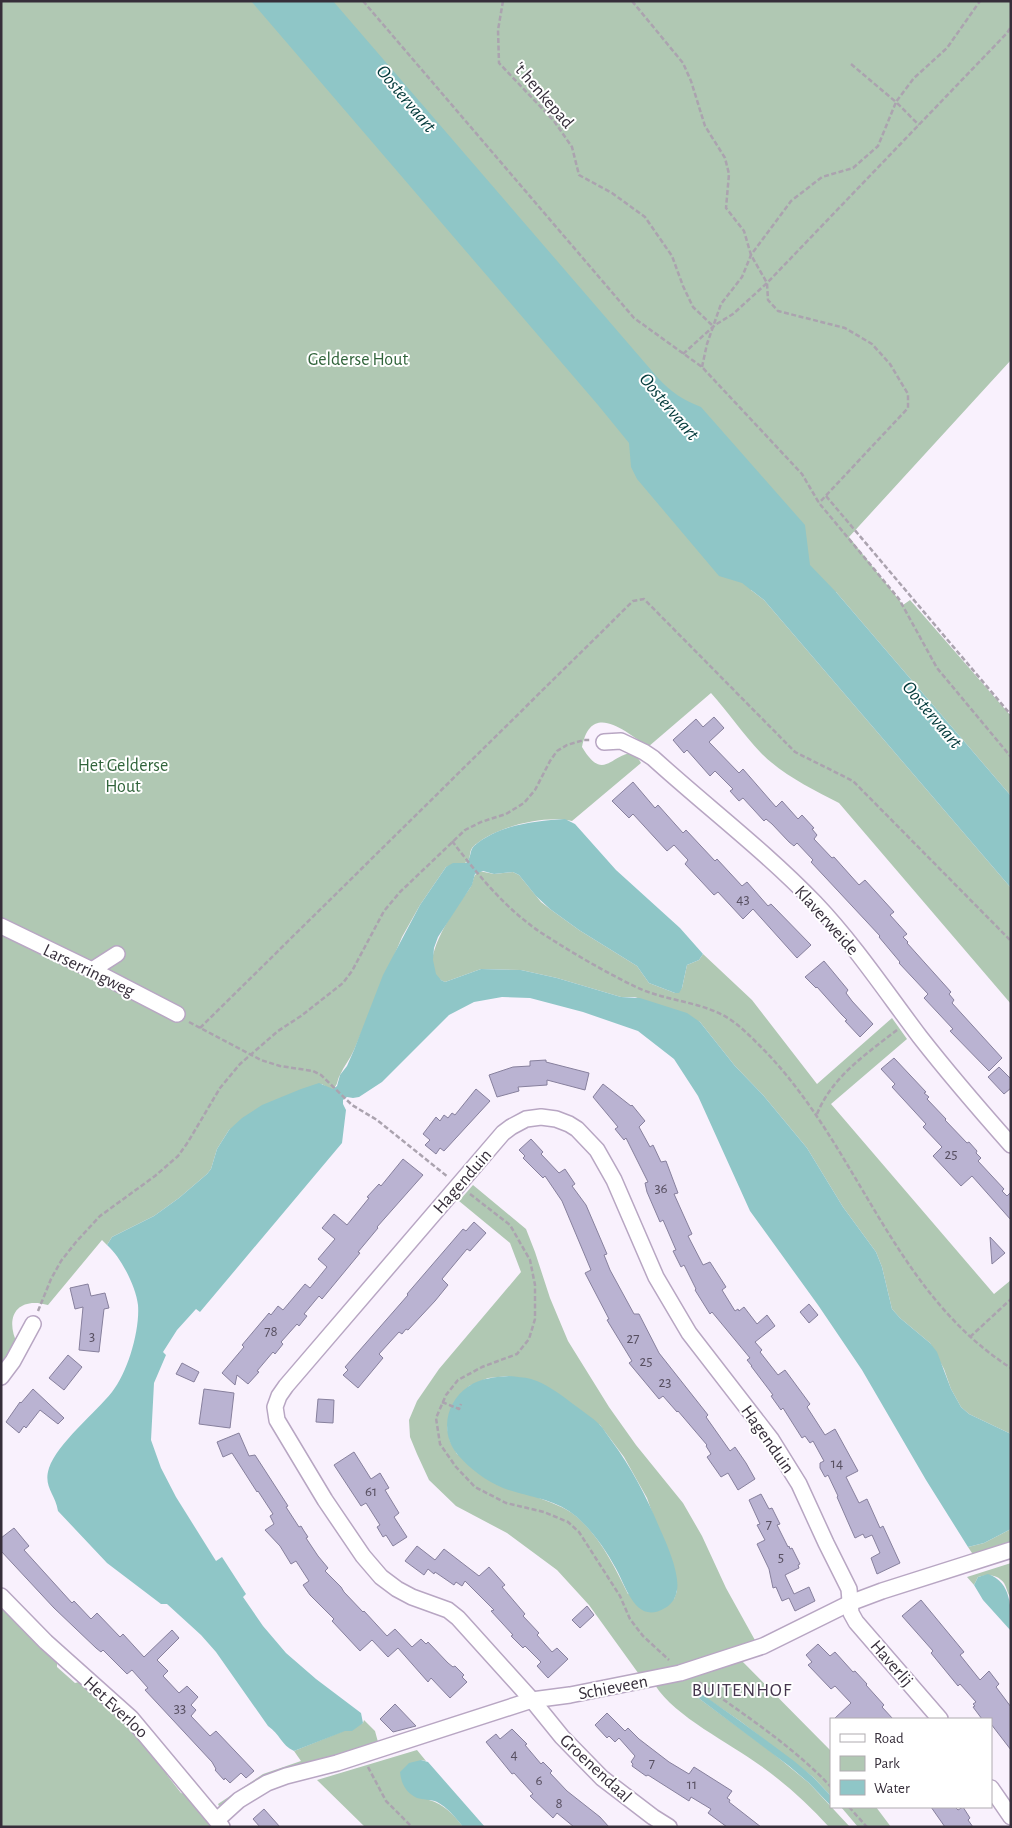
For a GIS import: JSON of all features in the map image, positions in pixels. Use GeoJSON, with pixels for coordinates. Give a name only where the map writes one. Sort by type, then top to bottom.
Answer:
{"type":"FeatureCollection","features":[{"type":"Feature","properties":{"kind":"street","name":"Klaverweide"},"geometry":{"type":"LineString","coordinates":[[604,742],[621,741],[653,758],[779,868],[815,903],[848,941],[909,1022],[976,1105],[1011,1145]]}},
{"type":"Feature","properties":{"kind":"street","name":"Larserringweg"},"geometry":{"type":"LineString","coordinates":[[1,926],[92,970],[176,1014]]}},
{"type":"Feature","properties":{"kind":"street"},"geometry":{"type":"LineString","coordinates":[[92,970],[117,954]]}},
{"type":"Feature","properties":{"kind":"street","name":"Hagenduin"},"geometry":{"type":"LineString","coordinates":[[532,1700],[458,1618],[448,1610],[404,1593],[388,1583],[371,1567],[325,1500],[283,1432],[275,1413],[276,1401],[286,1386],[503,1134],[526,1119],[541,1117],[562,1120],[587,1138],[601,1156],[614,1180],[656,1277],[689,1333],[771,1439],[799,1484],[849,1589],[850,1604]]}},
{"type":"Feature","properties":{"kind":"street"},"geometry":{"type":"LineString","coordinates":[[1,1377],[13,1361],[33,1324]]}},
{"type":"Feature","properties":{"kind":"street","name":"Schieveen"},"geometry":{"type":"LineString","coordinates":[[219,1823],[239,1800],[267,1783],[286,1776],[362,1755],[532,1700],[570,1695],[680,1673],[763,1646],[850,1604],[882,1591],[1011,1550]]}},
{"type":"Feature","properties":{"kind":"street","name":"Het Everloo"},"geometry":{"type":"LineString","coordinates":[[1,1596],[53,1649],[131,1718],[219,1823]]}},
{"type":"Feature","properties":{"kind":"street","name":"Haverlij"},"geometry":{"type":"LineString","coordinates":[[850,1604],[851,1613],[856,1622],[939,1718]]}},
{"type":"Feature","properties":{"kind":"street","name":"Groenendaal"},"geometry":{"type":"LineString","coordinates":[[532,1700],[562,1737],[602,1778],[653,1818],[669,1827]]}},
{"type":"Feature","properties":{"kind":"street"},"geometry":{"type":"LineString","coordinates":[[992,1789],[1011,1817]]}},
{"type":"Feature","properties":{"kind":"path"},"geometry":{"type":"LineString","coordinates":[[363,1],[634,318],[702,367],[802,474],[819,503],[899,599],[937,668],[1011,757]]}},
{"type":"Feature","properties":{"kind":"path","name":"'t henkepad"},"geometry":{"type":"LineString","coordinates":[[503,1],[498,30],[499,63],[554,121],[572,147],[579,175],[612,193],[645,217],[672,256],[693,306],[714,325]]}},
{"type":"Feature","properties":{"kind":"path"},"geometry":{"type":"LineString","coordinates":[[632,1],[683,63],[691,81],[705,126],[725,158],[729,174],[726,208],[744,231],[751,255],[767,283],[768,300],[778,310],[845,328],[872,344],[890,364],[908,394],[908,408],[819,503]]}},
{"type":"Feature","properties":{"kind":"path"},"geometry":{"type":"LineString","coordinates":[[702,367],[707,344],[721,304],[742,276],[751,255],[791,201],[822,177],[853,168],[878,146],[896,102],[914,78],[948,48],[980,1]]}},
{"type":"Feature","properties":{"kind":"path"},"geometry":{"type":"LineString","coordinates":[[683,354],[714,325],[733,314],[767,283],[1011,27]]}},
{"type":"Feature","properties":{"kind":"path"},"geometry":{"type":"LineString","coordinates":[[851,64],[896,102],[919,125]]}},
{"type":"Feature","properties":{"kind":"path"},"geometry":{"type":"LineString","coordinates":[[826,496],[1011,716]]}},
{"type":"Feature","properties":{"kind":"path"},"geometry":{"type":"LineString","coordinates":[[200,1028],[633,601],[644,600],[795,752],[853,781],[1011,940]]}},
{"type":"Feature","properties":{"kind":"path"},"geometry":{"type":"LineString","coordinates":[[33,1324],[51,1278],[76,1242],[100,1216],[155,1176],[178,1156],[220,1088],[250,1054],[344,983],[388,905],[452,841],[472,826],[506,814],[524,803],[535,790],[550,761],[562,748],[584,740],[604,742]]}},
{"type":"Feature","properties":{"kind":"path"},"geometry":{"type":"LineString","coordinates":[[452,841],[479,876],[525,922],[564,947],[637,987],[704,1008],[728,1018],[757,1042],[777,1063],[817,1114],[919,1281],[970,1337],[1011,1368]]}},
{"type":"Feature","properties":{"kind":"path"},"geometry":{"type":"LineString","coordinates":[[176,1014],[270,1063],[321,1074],[348,1101],[377,1120],[510,1226],[530,1260],[535,1285],[535,1319],[529,1339],[517,1354],[482,1367],[458,1380],[442,1402],[436,1418],[440,1444],[456,1468],[475,1487],[506,1503],[544,1512],[568,1522],[579,1532],[620,1596],[630,1619],[643,1636],[676,1666],[680,1673]]}},
{"type":"Feature","properties":{"kind":"path"},"geometry":{"type":"LineString","coordinates":[[817,1114],[824,1098],[840,1078],[873,1048],[909,1022]]}},
{"type":"Feature","properties":{"kind":"path"},"geometry":{"type":"LineString","coordinates":[[970,1337],[1011,1299]]}},
{"type":"Feature","properties":{"kind":"path"},"geometry":{"type":"LineString","coordinates":[[442,1402],[460,1409]]}},
{"type":"Feature","properties":{"kind":"path"},"geometry":{"type":"LineString","coordinates":[[457,1413],[461,1404]]}},
{"type":"Feature","properties":{"kind":"path"},"geometry":{"type":"LineString","coordinates":[[695,1679],[794,1753],[830,1786]]}},
{"type":"Feature","properties":{"kind":"path"},"geometry":{"type":"LineString","coordinates":[[362,1755],[386,1800],[412,1827]]}},
{"type":"Feature","properties":{"kind":"path"},"geometry":{"type":"LineString","coordinates":[[850,1808],[867,1827]]}},
{"type":"Feature","properties":{"kind":"green space","name":"Gelderse Hout"},"geometry":{"type":"Polygon","coordinates":[[[1,1],[1011,1],[1011,360],[849,537],[903,605],[910,600],[1011,716],[1011,796],[836,592],[751,590],[764,600],[1011,888],[1011,1004],[839,803],[798,781],[770,761],[754,746],[711,693],[648,747],[610,724],[601,723],[593,725],[586,733],[582,747],[596,763],[608,764],[627,754],[635,753],[641,763],[572,821],[549,819],[524,823],[499,831],[474,846],[467,862],[446,867],[420,905],[402,937],[354,1050],[335,1087],[329,1089],[322,1084],[229,1130],[217,1149],[211,1169],[179,1198],[154,1216],[112,1237],[107,1245],[102,1240],[48,1305],[28,1304],[16,1312],[12,1326],[18,1345],[1,1369],[1,1]]]}},
{"type":"Feature","properties":{"kind":"green space"},"geometry":{"type":"Polygon","coordinates":[[[479,871],[494,874],[513,872],[519,875],[541,902],[550,909],[579,930],[637,966],[649,983],[675,993],[682,988],[687,965],[699,960],[703,954],[752,1000],[817,1084],[892,1018],[907,1039],[831,1104],[994,1294],[1011,1280],[1011,1434],[969,1414],[961,1407],[930,1343],[892,1309],[882,1267],[876,1252],[843,1207],[807,1148],[763,1095],[735,1066],[700,1022],[635,997],[621,997],[557,978],[521,970],[481,969],[445,982],[435,975],[432,964],[434,951],[440,936],[479,871]]]}},
{"type":"Feature","properties":{"kind":"green space"},"geometry":{"type":"Polygon","coordinates":[[[473,1185],[526,1229],[550,1298],[568,1341],[609,1407],[636,1445],[683,1503],[756,1642],[641,1677],[589,1605],[557,1570],[507,1533],[456,1506],[429,1480],[410,1437],[409,1420],[417,1401],[439,1369],[521,1272],[510,1243],[459,1201],[473,1185]],[[509,1376],[488,1378],[469,1386],[447,1427],[450,1441],[457,1454],[531,1494],[567,1510],[581,1521],[597,1539],[628,1594],[674,1599],[677,1583],[647,1498],[624,1457],[600,1425],[509,1376]]]}},
{"type":"Feature","properties":{"kind":"green space"},"geometry":{"type":"Polygon","coordinates":[[[1011,1529],[1011,1544],[974,1556],[968,1547],[984,1543],[1011,1529]]]}},
{"type":"Feature","properties":{"kind":"green space"},"geometry":{"type":"Polygon","coordinates":[[[1011,1563],[1011,1598],[1004,1583],[995,1576],[978,1577],[974,1585],[967,1577],[1011,1563]]]}},
{"type":"Feature","properties":{"kind":"green space"},"geometry":{"type":"Polygon","coordinates":[[[1,1603],[57,1660],[57,1667],[75,1683],[83,1681],[133,1727],[169,1769],[167,1775],[181,1793],[189,1795],[215,1827],[1,1827],[1,1603]]]}},
{"type":"Feature","properties":{"kind":"green space"},"geometry":{"type":"Polygon","coordinates":[[[740,1659],[830,1750],[830,1795],[813,1777],[740,1721],[696,1691],[697,1697],[769,1750],[809,1783],[830,1806],[830,1808],[832,1808],[850,1827],[829,1827],[805,1802],[761,1766],[689,1719],[664,1697],[655,1685],[740,1659]]]}},
{"type":"Feature","properties":{"kind":"green space"},"geometry":{"type":"Polygon","coordinates":[[[364,1720],[375,1731],[378,1742],[281,1772],[220,1808],[218,1804],[263,1774],[301,1761],[294,1751],[363,1723],[364,1720]]]}},
{"type":"Feature","properties":{"kind":"green space"},"geometry":{"type":"Polygon","coordinates":[[[417,1750],[426,1761],[421,1760],[429,1800],[448,1810],[463,1827],[365,1827],[317,1780],[417,1750]]]}},
{"type":"Feature","properties":{"kind":"green space"},"geometry":{"type":"Polygon","coordinates":[[[842,1808],[877,1808],[891,1827],[858,1827],[842,1808]]]}},
{"type":"Feature","properties":{"kind":"water","name":"Oostervaart"},"geometry":{"type":"Polygon","coordinates":[[[251,1],[333,1],[658,378],[678,395],[701,407],[805,525],[810,565],[836,592],[1011,796],[1011,888],[764,600],[742,583],[719,576],[637,479],[631,467],[629,443],[251,1]]]}},
{"type":"Feature","properties":{"kind":"water"},"geometry":{"type":"Polygon","coordinates":[[[565,819],[575,824],[616,870],[680,928],[703,954],[699,960],[687,965],[682,988],[679,993],[649,983],[637,966],[579,930],[550,909],[536,896],[519,875],[513,872],[494,874],[483,871],[475,874],[472,885],[438,937],[434,948],[433,960],[436,974],[445,982],[481,969],[521,970],[557,978],[621,997],[640,998],[687,1013],[700,1022],[735,1066],[763,1095],[807,1148],[843,1207],[876,1252],[882,1267],[892,1309],[930,1343],[937,1352],[951,1389],[961,1407],[969,1414],[1011,1434],[1011,1529],[984,1543],[968,1547],[926,1480],[862,1370],[750,1211],[698,1096],[674,1059],[638,1031],[583,1012],[530,998],[502,997],[474,1002],[449,1015],[382,1082],[359,1097],[347,1097],[343,1100],[346,1110],[342,1143],[200,1312],[196,1309],[177,1330],[163,1352],[166,1355],[154,1383],[151,1440],[161,1468],[176,1497],[216,1561],[222,1557],[246,1594],[243,1597],[263,1626],[286,1653],[316,1679],[361,1713],[363,1723],[352,1731],[345,1731],[294,1751],[286,1746],[268,1726],[216,1652],[201,1635],[167,1604],[161,1604],[107,1563],[58,1511],[48,1485],[49,1468],[53,1459],[68,1439],[118,1384],[128,1362],[135,1338],[138,1315],[137,1298],[127,1273],[107,1245],[112,1237],[154,1216],[207,1174],[211,1169],[217,1149],[229,1130],[242,1118],[262,1105],[301,1089],[319,1083],[333,1089],[337,1086],[340,1075],[347,1066],[354,1050],[383,975],[420,905],[446,867],[453,863],[466,863],[474,846],[494,833],[517,825],[565,819]]]}},
{"type":"Feature","properties":{"kind":"water"},"geometry":{"type":"Polygon","coordinates":[[[509,1376],[531,1379],[558,1393],[600,1425],[619,1451],[644,1495],[672,1559],[677,1576],[677,1590],[667,1607],[655,1612],[646,1612],[639,1608],[628,1593],[602,1546],[585,1525],[573,1514],[557,1504],[512,1491],[490,1482],[467,1465],[458,1455],[448,1437],[447,1427],[450,1409],[455,1400],[461,1392],[478,1381],[493,1377],[509,1376]]]}},
{"type":"Feature","properties":{"kind":"water"},"geometry":{"type":"Polygon","coordinates":[[[988,1574],[1002,1583],[1009,1597],[1011,1631],[983,1600],[974,1585],[978,1577],[988,1574]]]}},
{"type":"Feature","properties":{"kind":"water"},"geometry":{"type":"Polygon","coordinates":[[[696,1690],[794,1761],[830,1795],[830,1805],[789,1766],[694,1693],[696,1690]]]}},
{"type":"Feature","properties":{"kind":"water"},"geometry":{"type":"Polygon","coordinates":[[[421,1760],[428,1762],[485,1827],[463,1827],[441,1804],[432,1800],[417,1798],[407,1790],[403,1784],[400,1772],[409,1763],[421,1760]]]}},
{"type":"Feature","properties":{"kind":"building"},"geometry":{"type":"Polygon","coordinates":[[[714,717],[724,728],[709,742],[739,773],[743,769],[776,807],[782,801],[798,819],[802,815],[814,828],[812,829],[817,835],[814,839],[832,858],[834,857],[859,885],[865,880],[894,912],[890,915],[907,934],[903,937],[907,943],[951,992],[949,994],[954,1000],[952,1003],[1002,1058],[989,1071],[950,1031],[953,1029],[924,998],[928,994],[899,963],[880,936],[811,862],[813,860],[797,843],[794,846],[789,842],[772,824],[766,819],[764,821],[743,798],[739,801],[730,791],[733,789],[715,771],[710,776],[687,750],[684,753],[673,740],[696,719],[703,727],[714,717]]]}},
{"type":"Feature","properties":{"kind":"building"},"geometry":{"type":"Polygon","coordinates":[[[633,782],[655,808],[658,805],[683,833],[686,830],[742,886],[747,882],[768,906],[771,904],[811,945],[797,958],[753,909],[743,919],[718,892],[714,895],[685,864],[688,860],[674,845],[667,851],[633,814],[629,818],[612,801],[633,782]]]}},
{"type":"Feature","properties":{"kind":"building"},"geometry":{"type":"Polygon","coordinates":[[[824,961],[848,990],[846,993],[852,1001],[873,1024],[860,1037],[817,987],[805,977],[824,961]]]}},
{"type":"Feature","properties":{"kind":"building"},"geometry":{"type":"Polygon","coordinates":[[[894,1058],[926,1092],[924,1093],[929,1097],[927,1099],[945,1120],[977,1151],[976,1153],[981,1158],[978,1161],[1004,1189],[1002,1191],[1007,1196],[1011,1192],[1011,1220],[972,1176],[961,1186],[933,1156],[942,1147],[923,1127],[926,1124],[892,1087],[895,1084],[881,1069],[894,1058]]]}},
{"type":"Feature","properties":{"kind":"building"},"geometry":{"type":"Polygon","coordinates":[[[546,1060],[546,1062],[589,1073],[585,1090],[547,1080],[547,1085],[518,1087],[519,1091],[497,1097],[489,1075],[513,1067],[530,1066],[530,1061],[546,1060]]]}},
{"type":"Feature","properties":{"kind":"building"},"geometry":{"type":"Polygon","coordinates":[[[999,1067],[1011,1079],[1011,1088],[1004,1094],[988,1077],[999,1067]]]}},
{"type":"Feature","properties":{"kind":"building"},"geometry":{"type":"Polygon","coordinates":[[[603,1084],[632,1105],[645,1121],[639,1127],[650,1147],[653,1145],[661,1162],[666,1161],[678,1193],[674,1194],[692,1234],[688,1236],[703,1265],[710,1262],[726,1287],[722,1290],[735,1311],[738,1309],[739,1311],[744,1307],[757,1324],[767,1315],[775,1326],[755,1342],[762,1350],[760,1352],[778,1375],[785,1370],[810,1404],[807,1407],[825,1435],[835,1429],[858,1471],[846,1477],[859,1503],[867,1499],[880,1528],[883,1526],[900,1563],[877,1574],[871,1558],[880,1553],[872,1535],[865,1538],[863,1534],[855,1538],[828,1475],[825,1477],[820,1468],[820,1463],[824,1461],[813,1441],[810,1443],[805,1436],[802,1438],[783,1408],[781,1410],[771,1396],[773,1395],[747,1360],[750,1358],[712,1312],[710,1314],[695,1290],[684,1265],[681,1267],[673,1251],[676,1250],[663,1220],[660,1222],[647,1192],[645,1183],[648,1182],[626,1138],[624,1140],[615,1129],[618,1127],[593,1097],[603,1084]]]}},
{"type":"Feature","properties":{"kind":"building"},"geometry":{"type":"Polygon","coordinates":[[[476,1089],[490,1101],[444,1151],[440,1148],[436,1154],[425,1145],[430,1140],[423,1134],[436,1117],[440,1121],[444,1115],[448,1118],[452,1113],[455,1115],[476,1089]]]}},
{"type":"Feature","properties":{"kind":"building"},"geometry":{"type":"Polygon","coordinates":[[[531,1139],[543,1152],[541,1154],[559,1173],[565,1169],[575,1184],[572,1186],[586,1205],[607,1254],[604,1255],[610,1270],[634,1314],[639,1314],[659,1353],[708,1415],[706,1417],[730,1451],[735,1447],[746,1463],[755,1479],[738,1490],[728,1473],[721,1477],[707,1457],[711,1454],[707,1445],[678,1411],[663,1396],[659,1399],[629,1363],[632,1361],[607,1320],[609,1319],[585,1273],[591,1270],[562,1201],[545,1176],[543,1178],[523,1158],[525,1156],[519,1150],[531,1139]]]}},
{"type":"Feature","properties":{"kind":"building"},"geometry":{"type":"Polygon","coordinates":[[[403,1159],[423,1175],[377,1227],[358,1252],[360,1253],[322,1299],[319,1296],[304,1314],[307,1316],[281,1342],[283,1344],[275,1354],[273,1352],[257,1371],[259,1372],[248,1384],[237,1375],[235,1385],[222,1373],[244,1347],[242,1345],[269,1313],[271,1315],[278,1306],[283,1310],[305,1284],[310,1288],[327,1267],[318,1259],[335,1239],[322,1228],[334,1214],[347,1225],[369,1198],[367,1197],[379,1184],[381,1186],[403,1159]]]}},
{"type":"Feature","properties":{"kind":"building"},"geometry":{"type":"Polygon","coordinates":[[[474,1222],[486,1233],[470,1251],[467,1249],[442,1279],[448,1285],[435,1301],[408,1330],[406,1329],[402,1334],[399,1332],[379,1354],[383,1358],[358,1388],[343,1375],[348,1370],[345,1367],[463,1229],[466,1231],[474,1222]]]}},
{"type":"Feature","properties":{"kind":"building"},"geometry":{"type":"Polygon","coordinates":[[[990,1237],[1005,1253],[992,1264],[990,1237]]]}},
{"type":"Feature","properties":{"kind":"building"},"geometry":{"type":"Polygon","coordinates":[[[88,1284],[91,1296],[105,1293],[109,1308],[104,1309],[99,1352],[79,1350],[83,1307],[75,1309],[70,1288],[88,1284]]]}},
{"type":"Feature","properties":{"kind":"building"},"geometry":{"type":"Polygon","coordinates":[[[809,1304],[818,1315],[809,1323],[800,1312],[809,1304]]]}},
{"type":"Feature","properties":{"kind":"building"},"geometry":{"type":"Polygon","coordinates":[[[68,1355],[82,1367],[64,1390],[49,1378],[68,1355]]]}},
{"type":"Feature","properties":{"kind":"building"},"geometry":{"type":"Polygon","coordinates":[[[182,1363],[199,1372],[194,1382],[176,1374],[182,1363]]]}},
{"type":"Feature","properties":{"kind":"building"},"geometry":{"type":"Polygon","coordinates":[[[33,1389],[64,1418],[58,1424],[40,1410],[26,1428],[24,1426],[19,1433],[6,1422],[20,1402],[33,1389]]]}},
{"type":"Feature","properties":{"kind":"building"},"geometry":{"type":"Polygon","coordinates":[[[204,1389],[234,1393],[230,1428],[199,1424],[204,1389]]]}},
{"type":"Feature","properties":{"kind":"building"},"geometry":{"type":"Polygon","coordinates":[[[318,1399],[334,1400],[333,1423],[316,1422],[318,1399]]]}},
{"type":"Feature","properties":{"kind":"building"},"geometry":{"type":"Polygon","coordinates":[[[239,1433],[249,1456],[255,1455],[288,1506],[286,1507],[308,1537],[306,1538],[328,1568],[325,1571],[344,1592],[387,1636],[395,1629],[412,1647],[421,1639],[426,1644],[428,1642],[448,1663],[453,1667],[455,1666],[464,1675],[462,1677],[467,1682],[450,1698],[431,1678],[428,1682],[398,1648],[388,1657],[372,1640],[360,1651],[332,1621],[334,1619],[310,1595],[303,1585],[309,1581],[296,1561],[291,1564],[280,1546],[265,1530],[274,1524],[270,1516],[273,1514],[232,1453],[223,1457],[217,1442],[239,1433]]]}},
{"type":"Feature","properties":{"kind":"building"},"geometry":{"type":"Polygon","coordinates":[[[354,1452],[371,1479],[380,1473],[389,1488],[385,1490],[399,1513],[394,1517],[407,1537],[393,1546],[386,1535],[383,1537],[377,1527],[380,1525],[366,1503],[361,1506],[334,1465],[354,1452]]]}},
{"type":"Feature","properties":{"kind":"building"},"geometry":{"type":"Polygon","coordinates":[[[761,1494],[769,1509],[772,1508],[780,1524],[777,1525],[788,1547],[792,1548],[800,1564],[798,1565],[799,1568],[785,1575],[794,1594],[809,1587],[815,1601],[795,1611],[789,1598],[782,1601],[776,1587],[773,1588],[769,1569],[757,1544],[765,1540],[757,1525],[760,1524],[749,1500],[761,1494]]]}},
{"type":"Feature","properties":{"kind":"building"},"geometry":{"type":"Polygon","coordinates":[[[14,1528],[29,1546],[24,1550],[72,1603],[74,1601],[91,1619],[97,1613],[120,1637],[123,1634],[144,1657],[172,1630],[179,1638],[157,1660],[168,1671],[163,1676],[179,1693],[187,1686],[198,1697],[191,1705],[196,1710],[191,1716],[210,1736],[216,1731],[254,1771],[246,1778],[241,1773],[230,1783],[225,1778],[224,1780],[215,1770],[212,1762],[145,1690],[148,1688],[132,1670],[127,1674],[103,1650],[101,1652],[96,1648],[54,1608],[1,1551],[1,1538],[14,1528]]]}},
{"type":"Feature","properties":{"kind":"building"},"geometry":{"type":"Polygon","coordinates":[[[417,1546],[435,1560],[444,1549],[479,1576],[489,1567],[505,1585],[502,1587],[525,1614],[523,1616],[539,1633],[537,1635],[552,1652],[557,1648],[568,1659],[548,1678],[537,1666],[541,1662],[525,1646],[523,1648],[511,1636],[513,1635],[491,1611],[494,1610],[465,1581],[462,1586],[456,1582],[454,1585],[428,1569],[424,1575],[405,1561],[417,1546]]]}},
{"type":"Feature","properties":{"kind":"building"},"geometry":{"type":"Polygon","coordinates":[[[921,1600],[964,1652],[960,1655],[980,1680],[989,1671],[999,1684],[996,1687],[1011,1707],[1011,1750],[992,1725],[992,1718],[981,1718],[973,1707],[975,1706],[973,1704],[976,1702],[960,1684],[958,1686],[931,1653],[933,1651],[902,1616],[921,1600]]]}},
{"type":"Feature","properties":{"kind":"building"},"geometry":{"type":"Polygon","coordinates":[[[587,1606],[594,1615],[580,1628],[572,1620],[587,1606]]]}},
{"type":"Feature","properties":{"kind":"building"},"geometry":{"type":"Polygon","coordinates":[[[818,1644],[830,1656],[835,1652],[867,1684],[884,1705],[882,1707],[892,1718],[835,1718],[851,1703],[835,1686],[831,1689],[808,1665],[812,1662],[806,1655],[818,1644]]]}},
{"type":"Feature","properties":{"kind":"building"},"geometry":{"type":"Polygon","coordinates":[[[395,1704],[416,1726],[393,1732],[380,1719],[395,1704]]]}},
{"type":"Feature","properties":{"kind":"building"},"geometry":{"type":"Polygon","coordinates":[[[607,1713],[625,1731],[628,1728],[669,1762],[689,1774],[694,1767],[732,1791],[727,1798],[730,1800],[729,1802],[761,1827],[727,1827],[708,1813],[711,1809],[691,1797],[689,1801],[632,1766],[631,1762],[635,1756],[619,1738],[615,1742],[609,1736],[607,1738],[595,1725],[607,1713]]]}},
{"type":"Feature","properties":{"kind":"building"},"geometry":{"type":"Polygon","coordinates":[[[512,1729],[527,1744],[525,1745],[541,1764],[543,1762],[552,1771],[550,1773],[567,1791],[600,1817],[609,1827],[574,1827],[557,1813],[553,1818],[530,1796],[533,1794],[514,1773],[512,1774],[486,1742],[496,1734],[500,1739],[512,1729]]]}},
{"type":"Feature","properties":{"kind":"building"},"geometry":{"type":"Polygon","coordinates":[[[932,1808],[956,1808],[958,1810],[964,1808],[973,1827],[945,1827],[932,1808]]]}},
{"type":"Feature","properties":{"kind":"building"},"geometry":{"type":"Polygon","coordinates":[[[264,1809],[280,1827],[260,1827],[253,1819],[264,1809]]]}},
{"type":"Feature","properties":{"kind":"district","name":"BUITENHOF"},"geometry":{"type":"Point","coordinates":[742,1689]}},
{"type":"Feature","properties":{"kind":"park label","name":"Het Gelderse Hout"},"geometry":{"type":"Point","coordinates":[123,775]}}]}
